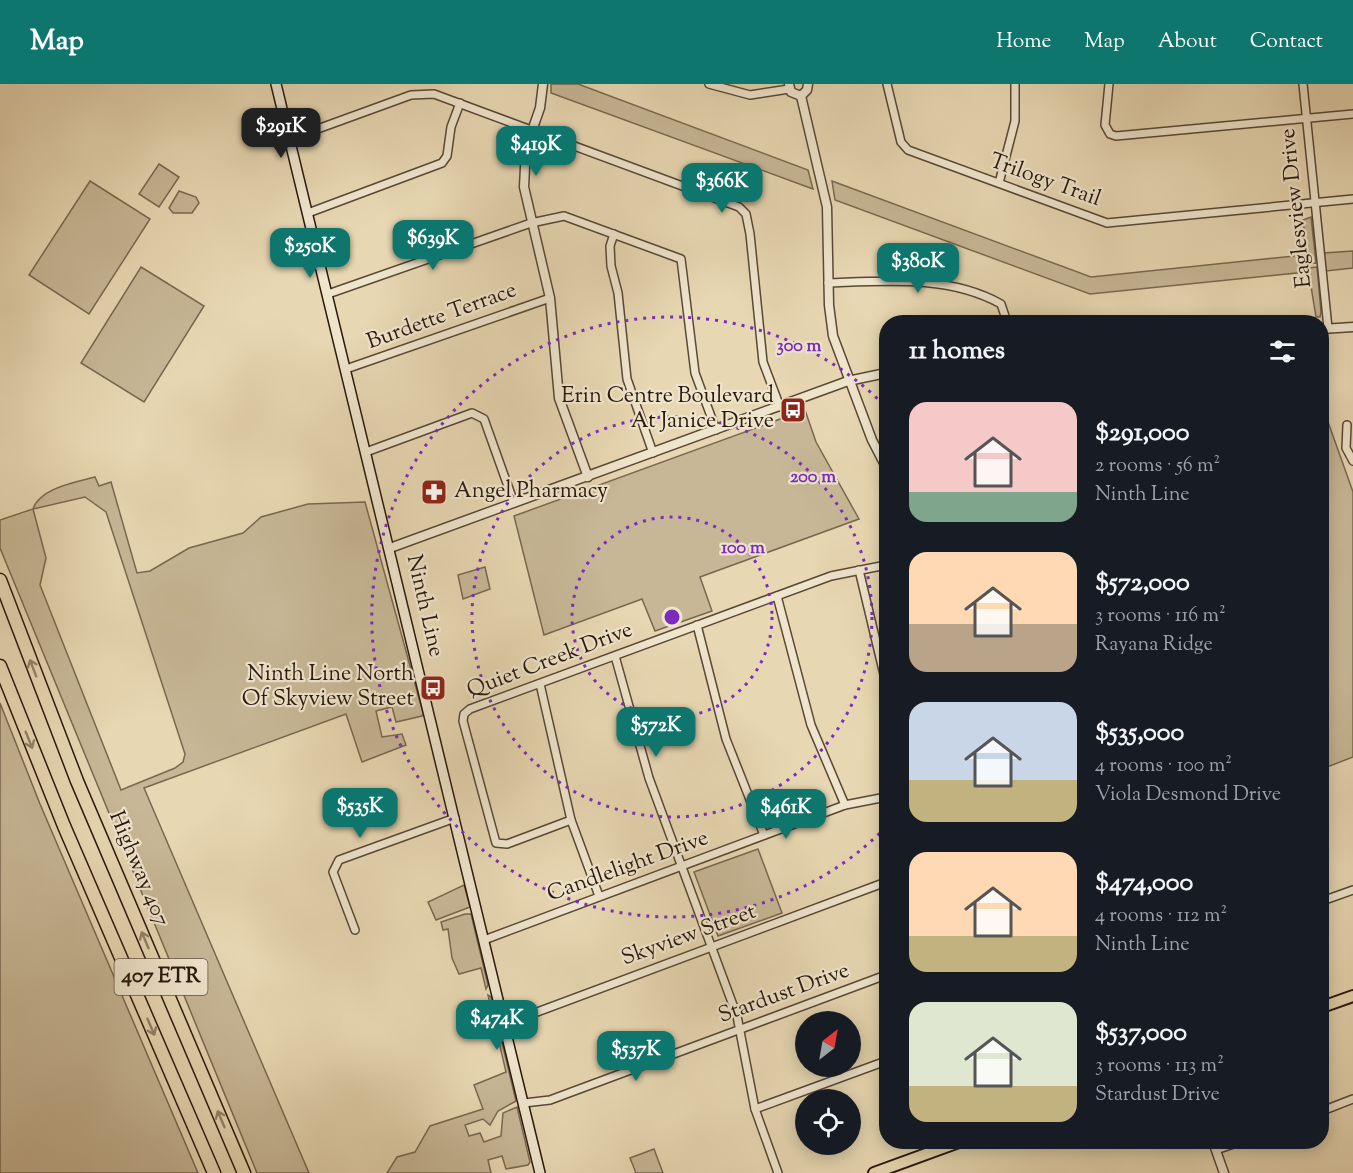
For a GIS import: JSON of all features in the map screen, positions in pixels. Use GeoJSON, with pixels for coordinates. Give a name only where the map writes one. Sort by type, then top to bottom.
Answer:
{"type":"FeatureCollection","features":[{"type":"Feature","properties":{"kind":"highway","name":"Highway 407"},"geometry":{"type":"LineString","coordinates":[[0,580],[77,781],[244,1173]]}},
{"type":"Feature","properties":{"kind":"highway","name":"407 ETR"},"geometry":{"type":"LineString","coordinates":[[0,666],[64,826],[214,1173]]}},
{"type":"Feature","properties":{"kind":"main road","name":"Ninth Line"},"geometry":{"type":"LineString","coordinates":[[276,84],[540,1173]]}},
{"type":"Feature","properties":{"kind":"main road"},"geometry":{"type":"LineString","coordinates":[[1329,1005],[1353,996]]}},
{"type":"Feature","properties":{"kind":"main road"},"geometry":{"type":"LineString","coordinates":[[874,1173],[940,1149]]}},
{"type":"Feature","properties":{"kind":"street"},"geometry":{"type":"LineString","coordinates":[[543,84],[540,108],[532,130],[523,171],[531,223],[550,298],[559,398],[588,477]]}},
{"type":"Feature","properties":{"kind":"street"},"geometry":{"type":"LineString","coordinates":[[709,84],[750,95],[789,87],[794,95],[801,96]]}},
{"type":"Feature","properties":{"kind":"street"},"geometry":{"type":"LineString","coordinates":[[801,96],[807,90],[808,84]]}},
{"type":"Feature","properties":{"kind":"street","name":"Trilogy Trail"},"geometry":{"type":"LineString","coordinates":[[887,84],[902,142],[906,149],[1107,222],[1353,199]]}},
{"type":"Feature","properties":{"kind":"street"},"geometry":{"type":"LineString","coordinates":[[999,183],[1015,121],[1015,84]]}},
{"type":"Feature","properties":{"kind":"street"},"geometry":{"type":"LineString","coordinates":[[1109,84],[1110,103],[1105,125],[1110,134],[1116,136],[1353,114]]}},
{"type":"Feature","properties":{"kind":"street","name":"Eaglesview Drive"},"geometry":{"type":"LineString","coordinates":[[1303,84],[1324,315]]}},
{"type":"Feature","properties":{"kind":"street"},"geometry":{"type":"LineString","coordinates":[[290,139],[411,95],[434,94],[740,207],[746,214],[750,234],[763,362],[780,406]]}},
{"type":"Feature","properties":{"kind":"street"},"geometry":{"type":"LineString","coordinates":[[801,96],[827,207],[828,283],[833,336],[848,381],[879,454]]}},
{"type":"Feature","properties":{"kind":"street"},"geometry":{"type":"LineString","coordinates":[[308,213],[442,163],[447,156],[451,127],[460,103]]}},
{"type":"Feature","properties":{"kind":"street"},"geometry":{"type":"LineString","coordinates":[[328,294],[531,223],[564,216],[681,259],[695,373],[716,430]]}},
{"type":"Feature","properties":{"kind":"street"},"geometry":{"type":"LineString","coordinates":[[614,234],[610,246],[611,266],[618,293],[627,379],[653,453]]}},
{"type":"Feature","properties":{"kind":"street"},"geometry":{"type":"LineString","coordinates":[[828,283],[926,282],[954,286],[1001,304],[1005,315]]}},
{"type":"Feature","properties":{"kind":"street","name":"Burdette Terrace"},"geometry":{"type":"LineString","coordinates":[[346,369],[550,298]]}},
{"type":"Feature","properties":{"kind":"street"},"geometry":{"type":"LineString","coordinates":[[1329,329],[1353,327]]}},
{"type":"Feature","properties":{"kind":"street"},"geometry":{"type":"LineString","coordinates":[[390,548],[848,381],[879,374]]}},
{"type":"Feature","properties":{"kind":"street"},"geometry":{"type":"LineString","coordinates":[[366,452],[472,413],[479,414],[484,419],[514,503]]}},
{"type":"Feature","properties":{"kind":"street"},"geometry":{"type":"LineString","coordinates":[[1347,424],[1346,448],[1353,461]]}},
{"type":"Feature","properties":{"kind":"street","name":"Quiet Creek Drive"},"geometry":{"type":"LineString","coordinates":[[571,820],[507,844],[496,843],[463,722],[464,714],[470,709],[831,576],[879,566]]}},
{"type":"Feature","properties":{"kind":"street"},"geometry":{"type":"LineString","coordinates":[[859,570],[879,654]]}},
{"type":"Feature","properties":{"kind":"street"},"geometry":{"type":"LineString","coordinates":[[777,596],[811,725],[845,805]]}},
{"type":"Feature","properties":{"kind":"street"},"geometry":{"type":"LineString","coordinates":[[697,625],[726,739],[764,835]]}},
{"type":"Feature","properties":{"kind":"street"},"geometry":{"type":"LineString","coordinates":[[615,656],[649,778],[741,1030],[755,1109],[778,1173]]}},
{"type":"Feature","properties":{"kind":"street"},"geometry":{"type":"LineString","coordinates":[[540,684],[571,820],[599,896]]}},
{"type":"Feature","properties":{"kind":"street","name":"Candlelight Drive"},"geometry":{"type":"LineString","coordinates":[[484,939],[845,805],[879,798]]}},
{"type":"Feature","properties":{"kind":"street"},"geometry":{"type":"LineString","coordinates":[[355,930],[333,872],[339,860],[455,818]]}},
{"type":"Feature","properties":{"kind":"street","name":"Skyview Street"},"geometry":{"type":"LineString","coordinates":[[505,1024],[879,885]]}},
{"type":"Feature","properties":{"kind":"street"},"geometry":{"type":"LineString","coordinates":[[1329,899],[1353,890]]}},
{"type":"Feature","properties":{"kind":"street","name":"Stardust Drive"},"geometry":{"type":"LineString","coordinates":[[524,1103],[550,1100],[879,978]]}},
{"type":"Feature","properties":{"kind":"street"},"geometry":{"type":"LineString","coordinates":[[755,1109],[879,1064]]}},
{"type":"Feature","properties":{"kind":"street"},"geometry":{"type":"LineString","coordinates":[[1329,1108],[1353,1099]]}},
{"type":"Feature","properties":{"kind":"street"},"geometry":{"type":"LineString","coordinates":[[1215,1149],[1224,1173]]}},
{"type":"Feature","properties":{"kind":"shaded area"},"geometry":{"type":"Polygon","coordinates":[[[551,84],[578,84],[808,170],[813,189],[551,93],[551,84]]]}},
{"type":"Feature","properties":{"kind":"shaded area"},"geometry":{"type":"Polygon","coordinates":[[[159,164],[179,177],[159,207],[139,194],[159,164]]]}},
{"type":"Feature","properties":{"kind":"shaded area"},"geometry":{"type":"Polygon","coordinates":[[[90,181],[150,219],[89,314],[29,275],[90,181]]]}},
{"type":"Feature","properties":{"kind":"shaded area"},"geometry":{"type":"Polygon","coordinates":[[[832,181],[1091,277],[1304,255],[1306,272],[1090,294],[835,200],[832,181]]]}},
{"type":"Feature","properties":{"kind":"shaded area"},"geometry":{"type":"Polygon","coordinates":[[[179,191],[196,197],[199,203],[192,213],[173,213],[169,208],[179,191]]]}},
{"type":"Feature","properties":{"kind":"shaded area"},"geometry":{"type":"Polygon","coordinates":[[[1311,217],[1316,263],[1308,264],[1303,220],[1311,217]]]}},
{"type":"Feature","properties":{"kind":"shaded area"},"geometry":{"type":"Polygon","coordinates":[[[1353,251],[1353,268],[1326,271],[1324,253],[1353,251]]]}},
{"type":"Feature","properties":{"kind":"shaded area"},"geometry":{"type":"Polygon","coordinates":[[[141,267],[204,306],[144,402],[81,363],[141,267]]]}},
{"type":"Feature","properties":{"kind":"shaded area"},"geometry":{"type":"Polygon","coordinates":[[[1317,267],[1320,315],[1316,315],[1308,268],[1317,267]]]}},
{"type":"Feature","properties":{"kind":"shaded area"},"geometry":{"type":"Polygon","coordinates":[[[805,410],[816,442],[859,519],[700,577],[712,611],[655,631],[642,599],[544,635],[514,516],[805,410]]]}},
{"type":"Feature","properties":{"kind":"shaded area"},"geometry":{"type":"Polygon","coordinates":[[[1329,425],[1353,492],[1353,757],[1329,766],[1329,425]]]}},
{"type":"Feature","properties":{"kind":"shaded area"},"geometry":{"type":"Polygon","coordinates":[[[95,477],[99,486],[111,482],[137,573],[150,571],[189,548],[243,533],[261,517],[308,504],[365,502],[423,713],[422,716],[396,722],[392,707],[376,711],[382,737],[402,734],[406,745],[362,762],[346,714],[144,788],[309,1173],[257,1173],[0,548],[0,520],[33,509],[43,496],[51,491],[95,477]],[[85,497],[33,509],[46,558],[40,585],[121,790],[175,768],[183,762],[185,754],[106,512],[85,497]]]}},
{"type":"Feature","properties":{"kind":"shaded area"},"geometry":{"type":"Polygon","coordinates":[[[485,567],[490,589],[463,599],[458,575],[485,567]]]}},
{"type":"Feature","properties":{"kind":"shaded area"},"geometry":{"type":"Polygon","coordinates":[[[0,703],[40,804],[198,1173],[0,1173],[0,703]]]}},
{"type":"Feature","properties":{"kind":"shaded area"},"geometry":{"type":"Polygon","coordinates":[[[758,849],[782,913],[718,936],[694,872],[758,849]]]}},
{"type":"Feature","properties":{"kind":"shaded area"},"geometry":{"type":"Polygon","coordinates":[[[464,885],[470,907],[436,920],[428,902],[464,885]]]}},
{"type":"Feature","properties":{"kind":"shaded area"},"geometry":{"type":"Polygon","coordinates":[[[471,914],[488,985],[486,989],[481,968],[459,974],[452,958],[448,929],[443,930],[441,922],[471,914]]]}},
{"type":"Feature","properties":{"kind":"shaded area"},"geometry":{"type":"Polygon","coordinates":[[[488,995],[491,997],[516,1101],[498,1111],[490,1125],[483,1119],[465,1125],[469,1136],[480,1133],[484,1142],[501,1136],[503,1113],[517,1107],[530,1162],[528,1165],[506,1169],[502,1156],[488,1160],[491,1173],[387,1173],[397,1157],[415,1152],[430,1126],[483,1109],[474,1085],[506,1072],[488,995]]]}},
{"type":"Feature","properties":{"kind":"shaded area"},"geometry":{"type":"Polygon","coordinates":[[[654,1149],[663,1173],[636,1173],[630,1158],[654,1149]]]}},
{"type":"Feature","properties":{"kind":"place","name":"Erin Centre Boulevard At Janice Drive"},"geometry":{"type":"Point","coordinates":[793,410]}},
{"type":"Feature","properties":{"kind":"place","name":"Angel Pharmacy"},"geometry":{"type":"Point","coordinates":[434,492]}},
{"type":"Feature","properties":{"kind":"place","name":"Ninth Line North Of Skyview Street"},"geometry":{"type":"Point","coordinates":[433,688]}}]}
